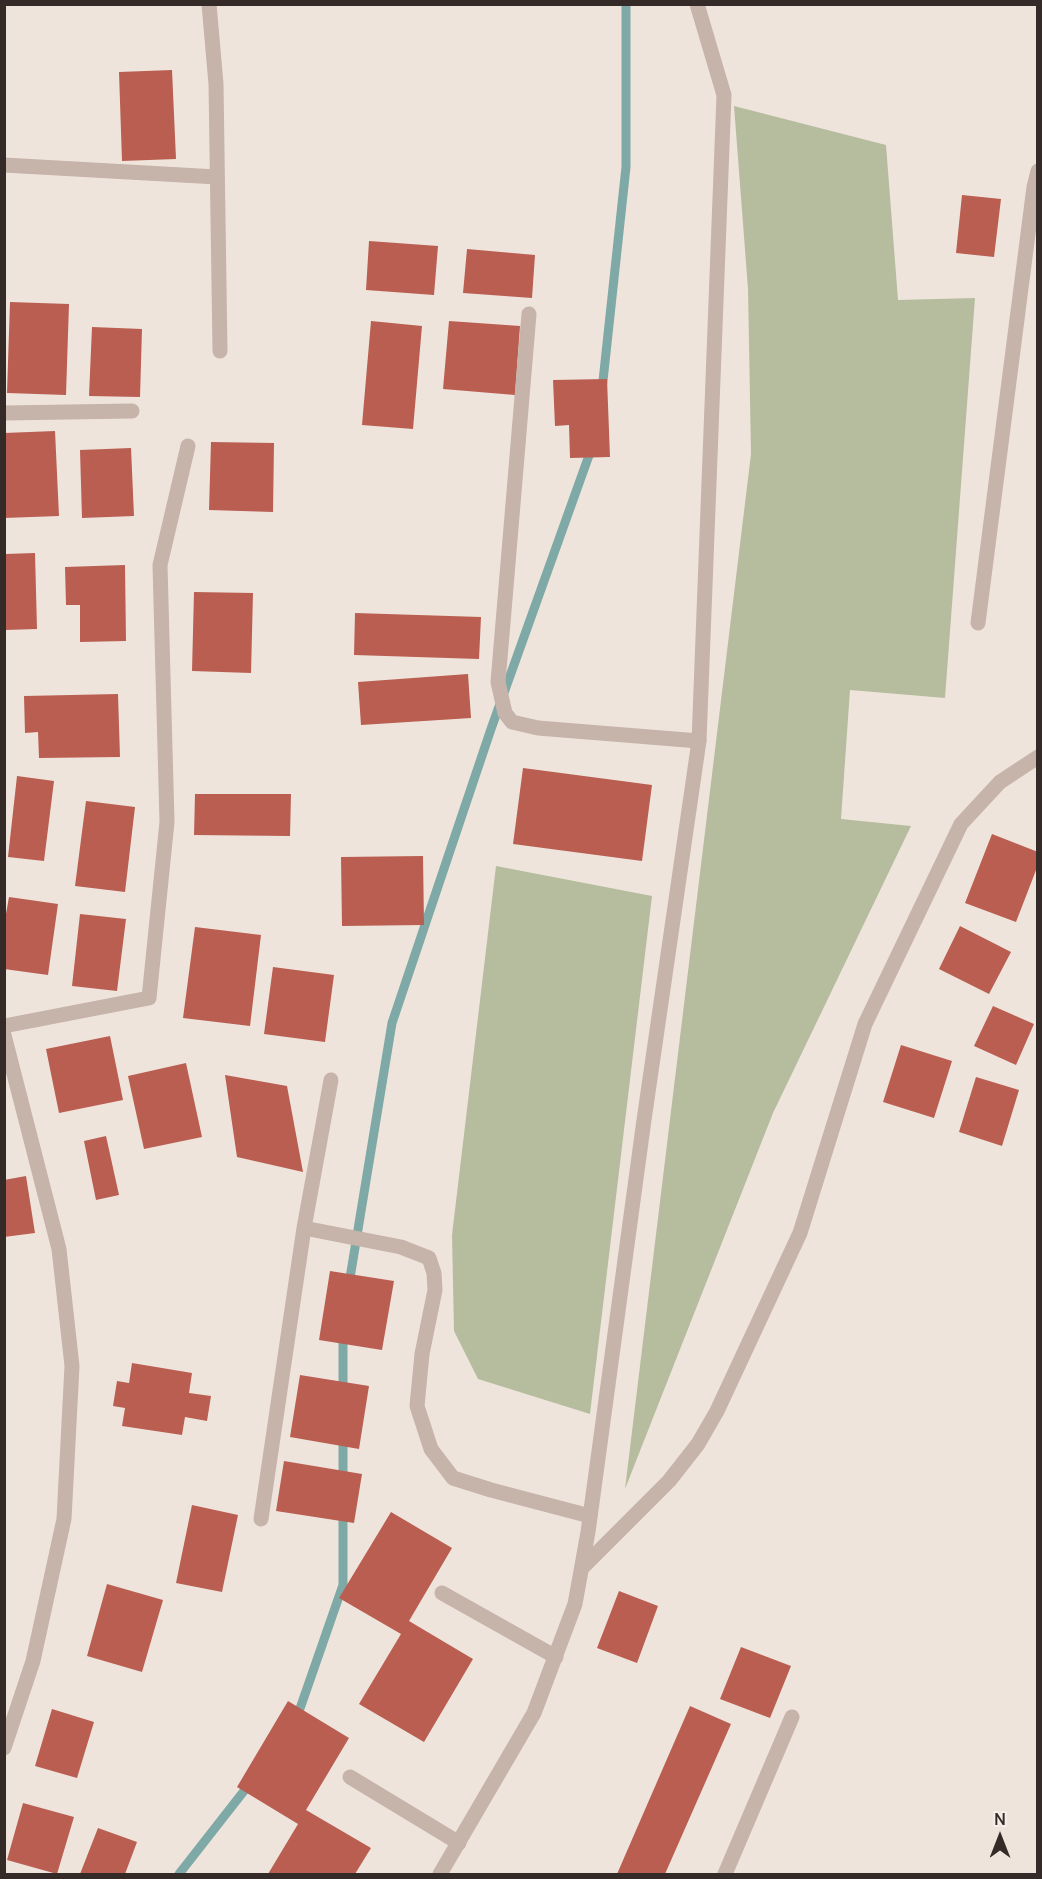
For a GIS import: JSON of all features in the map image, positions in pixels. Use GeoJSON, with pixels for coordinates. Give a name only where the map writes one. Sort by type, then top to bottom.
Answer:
{"type":"FeatureCollection","features":[{"type":"Feature","properties":{"kind":"street"},"geometry":{"type":"LineString","coordinates":[[209,4],[216,84],[220,351]]}},
{"type":"Feature","properties":{"kind":"street"},"geometry":{"type":"LineString","coordinates":[[440,1875],[534,1713],[575,1604],[591,1516],[644,1120],[699,741],[724,95],[698,4]]}},
{"type":"Feature","properties":{"kind":"street"},"geometry":{"type":"LineString","coordinates":[[4,165],[217,177]]}},
{"type":"Feature","properties":{"kind":"street"},"geometry":{"type":"LineString","coordinates":[[978,623],[1032,199],[1038,171]]}},
{"type":"Feature","properties":{"kind":"street"},"geometry":{"type":"LineString","coordinates":[[529,314],[498,682],[505,713],[512,722],[538,728],[699,741]]}},
{"type":"Feature","properties":{"kind":"street"},"geometry":{"type":"LineString","coordinates":[[4,413],[132,411]]}},
{"type":"Feature","properties":{"kind":"street"},"geometry":{"type":"LineString","coordinates":[[4,1026],[149,998],[168,822],[160,565],[188,446]]}},
{"type":"Feature","properties":{"kind":"street"},"geometry":{"type":"LineString","coordinates":[[582,1568],[669,1481],[698,1444],[717,1411],[800,1233],[866,1024],[961,824],[1000,782],[1038,757]]}},
{"type":"Feature","properties":{"kind":"street"},"geometry":{"type":"LineString","coordinates":[[4,1035],[58,1249],[72,1366],[64,1519],[33,1661],[4,1749]]}},
{"type":"Feature","properties":{"kind":"street"},"geometry":{"type":"LineString","coordinates":[[261,1519],[304,1228],[331,1080]]}},
{"type":"Feature","properties":{"kind":"street"},"geometry":{"type":"LineString","coordinates":[[304,1228],[401,1247],[429,1258],[434,1274],[435,1290],[422,1354],[417,1406],[430,1449],[453,1478],[591,1516]]}},
{"type":"Feature","properties":{"kind":"street"},"geometry":{"type":"LineString","coordinates":[[442,1593],[556,1657]]}},
{"type":"Feature","properties":{"kind":"street"},"geometry":{"type":"LineString","coordinates":[[725,1875],[792,1717]]}},
{"type":"Feature","properties":{"kind":"street"},"geometry":{"type":"LineString","coordinates":[[350,1777],[459,1843]]}},
{"type":"Feature","properties":{"kind":"green space"},"geometry":{"type":"Polygon","coordinates":[[[734,106],[886,145],[898,300],[975,298],[945,698],[850,690],[841,819],[911,826],[773,1113],[625,1489],[751,454],[748,289],[734,106]]]}},
{"type":"Feature","properties":{"kind":"green space"},"geometry":{"type":"Polygon","coordinates":[[[496,866],[652,896],[590,1414],[478,1379],[454,1331],[452,1235],[496,866]]]}},
{"type":"Feature","properties":{"kind":"building"},"geometry":{"type":"Polygon","coordinates":[[[172,70],[176,159],[122,161],[119,72],[172,70]]]}},
{"type":"Feature","properties":{"kind":"building"},"geometry":{"type":"Polygon","coordinates":[[[962,195],[1001,199],[994,257],[956,253],[962,195]]]}},
{"type":"Feature","properties":{"kind":"building"},"geometry":{"type":"Polygon","coordinates":[[[369,241],[438,246],[434,295],[366,290],[369,241]]]}},
{"type":"Feature","properties":{"kind":"building"},"geometry":{"type":"Polygon","coordinates":[[[467,249],[535,255],[532,298],[463,293],[467,249]]]}},
{"type":"Feature","properties":{"kind":"building"},"geometry":{"type":"Polygon","coordinates":[[[10,302],[69,304],[66,395],[7,393],[10,302]]]}},
{"type":"Feature","properties":{"kind":"building"},"geometry":{"type":"Polygon","coordinates":[[[371,321],[422,326],[413,429],[362,425],[371,321]]]}},
{"type":"Feature","properties":{"kind":"building"},"geometry":{"type":"Polygon","coordinates":[[[449,321],[520,326],[515,395],[443,389],[449,321]]]}},
{"type":"Feature","properties":{"kind":"building"},"geometry":{"type":"Polygon","coordinates":[[[92,327],[142,329],[140,397],[89,396],[92,327]]]}},
{"type":"Feature","properties":{"kind":"building"},"geometry":{"type":"Polygon","coordinates":[[[607,379],[610,457],[570,458],[569,425],[555,426],[553,380],[607,379]]]}},
{"type":"Feature","properties":{"kind":"building"},"geometry":{"type":"Polygon","coordinates":[[[55,431],[59,516],[4,518],[4,433],[55,431]]]}},
{"type":"Feature","properties":{"kind":"building"},"geometry":{"type":"Polygon","coordinates":[[[211,442],[274,443],[273,512],[209,510],[211,442]]]}},
{"type":"Feature","properties":{"kind":"building"},"geometry":{"type":"Polygon","coordinates":[[[131,448],[134,516],[82,518],[80,450],[131,448]]]}},
{"type":"Feature","properties":{"kind":"building"},"geometry":{"type":"Polygon","coordinates":[[[35,553],[37,629],[5,630],[5,554],[35,553]]]}},
{"type":"Feature","properties":{"kind":"building"},"geometry":{"type":"Polygon","coordinates":[[[125,565],[126,641],[80,642],[80,605],[66,605],[65,567],[125,565]]]}},
{"type":"Feature","properties":{"kind":"building"},"geometry":{"type":"Polygon","coordinates":[[[194,592],[253,593],[251,673],[192,671],[194,592]]]}},
{"type":"Feature","properties":{"kind":"building"},"geometry":{"type":"Polygon","coordinates":[[[355,613],[481,617],[479,659],[354,655],[355,613]]]}},
{"type":"Feature","properties":{"kind":"building"},"geometry":{"type":"Polygon","coordinates":[[[468,674],[471,718],[361,725],[358,682],[468,674]]]}},
{"type":"Feature","properties":{"kind":"building"},"geometry":{"type":"Polygon","coordinates":[[[118,694],[120,757],[39,758],[38,732],[25,733],[24,696],[118,694]]]}},
{"type":"Feature","properties":{"kind":"building"},"geometry":{"type":"Polygon","coordinates":[[[523,768],[652,785],[642,861],[513,844],[523,768]]]}},
{"type":"Feature","properties":{"kind":"building"},"geometry":{"type":"Polygon","coordinates":[[[17,776],[54,781],[44,861],[8,857],[17,776]]]}},
{"type":"Feature","properties":{"kind":"building"},"geometry":{"type":"Polygon","coordinates":[[[195,794],[291,794],[290,836],[194,835],[195,794]]]}},
{"type":"Feature","properties":{"kind":"building"},"geometry":{"type":"Polygon","coordinates":[[[86,801],[135,807],[125,892],[75,886],[86,801]]]}},
{"type":"Feature","properties":{"kind":"building"},"geometry":{"type":"Polygon","coordinates":[[[992,834],[1038,852],[1038,865],[1016,922],[965,903],[992,834]]]}},
{"type":"Feature","properties":{"kind":"building"},"geometry":{"type":"Polygon","coordinates":[[[423,856],[424,925],[342,926],[341,857],[423,856]]]}},
{"type":"Feature","properties":{"kind":"building"},"geometry":{"type":"Polygon","coordinates":[[[9,897],[58,904],[48,975],[4,969],[4,925],[9,897]]]}},
{"type":"Feature","properties":{"kind":"building"},"geometry":{"type":"Polygon","coordinates":[[[80,914],[126,919],[117,991],[72,986],[80,914]]]}},
{"type":"Feature","properties":{"kind":"building"},"geometry":{"type":"Polygon","coordinates":[[[960,926],[1011,952],[989,994],[939,969],[960,926]]]}},
{"type":"Feature","properties":{"kind":"building"},"geometry":{"type":"Polygon","coordinates":[[[195,927],[261,935],[250,1026],[183,1018],[195,927]]]}},
{"type":"Feature","properties":{"kind":"building"},"geometry":{"type":"Polygon","coordinates":[[[273,967],[334,975],[325,1042],[264,1034],[273,967]]]}},
{"type":"Feature","properties":{"kind":"building"},"geometry":{"type":"Polygon","coordinates":[[[993,1006],[1034,1024],[1016,1065],[974,1046],[993,1006]]]}},
{"type":"Feature","properties":{"kind":"building"},"geometry":{"type":"Polygon","coordinates":[[[110,1036],[123,1100],[59,1113],[46,1049],[110,1036]]]}},
{"type":"Feature","properties":{"kind":"building"},"geometry":{"type":"Polygon","coordinates":[[[901,1045],[952,1061],[934,1118],[883,1102],[901,1045]]]}},
{"type":"Feature","properties":{"kind":"building"},"geometry":{"type":"Polygon","coordinates":[[[186,1063],[202,1137],[144,1149],[128,1076],[186,1063]]]}},
{"type":"Feature","properties":{"kind":"building"},"geometry":{"type":"Polygon","coordinates":[[[225,1075],[287,1086],[303,1172],[237,1157],[225,1075]]]}},
{"type":"Feature","properties":{"kind":"building"},"geometry":{"type":"Polygon","coordinates":[[[976,1077],[1019,1090],[1002,1146],[959,1132],[976,1077]]]}},
{"type":"Feature","properties":{"kind":"building"},"geometry":{"type":"Polygon","coordinates":[[[106,1136],[119,1195],[96,1200],[84,1141],[106,1136]]]}},
{"type":"Feature","properties":{"kind":"building"},"geometry":{"type":"Polygon","coordinates":[[[26,1176],[35,1233],[4,1237],[4,1180],[26,1176]]]}},
{"type":"Feature","properties":{"kind":"building"},"geometry":{"type":"Polygon","coordinates":[[[330,1271],[394,1281],[382,1350],[319,1340],[330,1271]]]}},
{"type":"Feature","properties":{"kind":"building"},"geometry":{"type":"Polygon","coordinates":[[[132,1363],[192,1373],[189,1393],[211,1396],[207,1421],[185,1417],[182,1435],[122,1426],[125,1408],[113,1406],[117,1381],[129,1383],[132,1363]]]}},
{"type":"Feature","properties":{"kind":"building"},"geometry":{"type":"Polygon","coordinates":[[[300,1375],[369,1386],[359,1449],[290,1437],[300,1375]]]}},
{"type":"Feature","properties":{"kind":"building"},"geometry":{"type":"Polygon","coordinates":[[[284,1461],[362,1474],[354,1523],[276,1511],[284,1461]]]}},
{"type":"Feature","properties":{"kind":"building"},"geometry":{"type":"Polygon","coordinates":[[[192,1505],[238,1515],[222,1592],[176,1583],[192,1505]]]}},
{"type":"Feature","properties":{"kind":"building"},"geometry":{"type":"Polygon","coordinates":[[[391,1512],[452,1548],[409,1621],[473,1659],[424,1742],[359,1704],[401,1634],[339,1598],[391,1512]]]}},
{"type":"Feature","properties":{"kind":"building"},"geometry":{"type":"Polygon","coordinates":[[[107,1584],[163,1600],[142,1672],[87,1656],[107,1584]]]}},
{"type":"Feature","properties":{"kind":"building"},"geometry":{"type":"Polygon","coordinates":[[[619,1591],[658,1606],[637,1663],[597,1648],[619,1591]]]}},
{"type":"Feature","properties":{"kind":"building"},"geometry":{"type":"Polygon","coordinates":[[[741,1647],[791,1666],[770,1718],[720,1699],[741,1647]]]}},
{"type":"Feature","properties":{"kind":"building"},"geometry":{"type":"Polygon","coordinates":[[[288,1701],[349,1738],[306,1810],[371,1848],[355,1874],[268,1874],[298,1824],[237,1787],[288,1701]]]}},
{"type":"Feature","properties":{"kind":"building"},"geometry":{"type":"Polygon","coordinates":[[[690,1706],[731,1724],[665,1874],[617,1874],[690,1706]]]}},
{"type":"Feature","properties":{"kind":"building"},"geometry":{"type":"Polygon","coordinates":[[[52,1709],[94,1722],[77,1778],[35,1766],[52,1709]]]}},
{"type":"Feature","properties":{"kind":"building"},"geometry":{"type":"Polygon","coordinates":[[[23,1803],[74,1817],[57,1874],[7,1860],[23,1803]]]}},
{"type":"Feature","properties":{"kind":"building"},"geometry":{"type":"Polygon","coordinates":[[[98,1828],[137,1842],[125,1874],[80,1874],[98,1828]]]}},
{"type":"Feature","properties":{"kind":"waterway"},"geometry":{"type":"LineString","coordinates":[[602,390],[626,167],[626,4]]}},
{"type":"Feature","properties":{"kind":"waterway"},"geometry":{"type":"LineString","coordinates":[[349,1284],[392,1023],[491,729],[592,447]]}},
{"type":"Feature","properties":{"kind":"waterway"},"geometry":{"type":"LineString","coordinates":[[343,1334],[343,1392]]}},
{"type":"Feature","properties":{"kind":"waterway"},"geometry":{"type":"LineString","coordinates":[[343,1436],[343,1482]]}},
{"type":"Feature","properties":{"kind":"waterway"},"geometry":{"type":"LineString","coordinates":[[296,1720],[343,1585],[343,1511]]}},
{"type":"Feature","properties":{"kind":"waterway"},"geometry":{"type":"LineString","coordinates":[[179,1874],[251,1782]]}}]}
